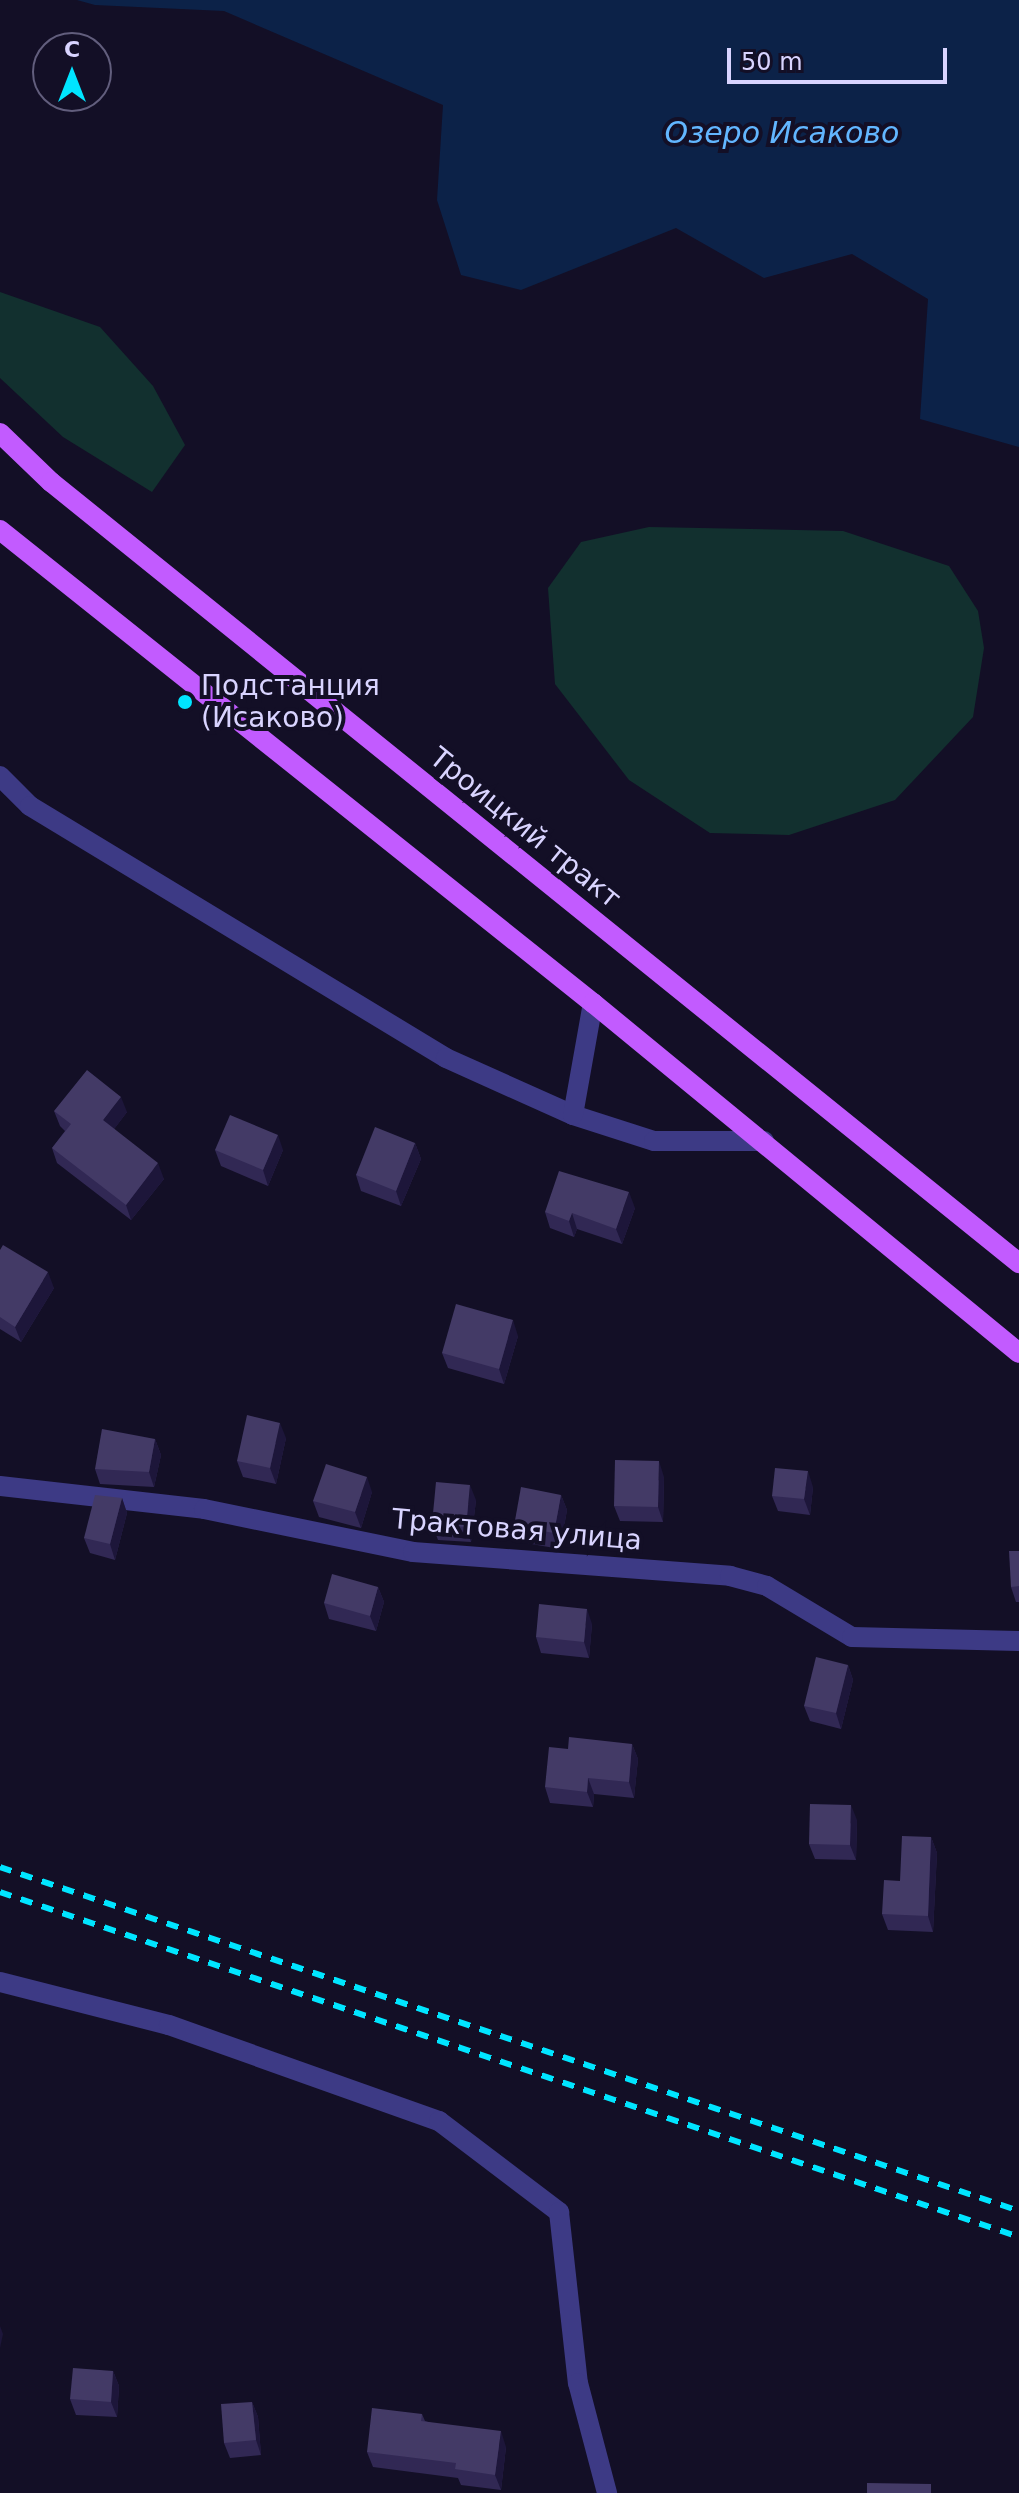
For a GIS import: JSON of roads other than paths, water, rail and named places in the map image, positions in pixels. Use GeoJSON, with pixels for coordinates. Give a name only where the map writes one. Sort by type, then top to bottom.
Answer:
{"type":"FeatureCollection","features":[{"type":"Feature","properties":{"kind":"main road","name":"Троицкий тракт"},"geometry":{"type":"LineString","coordinates":[[0,433],[51,482],[1019,1263]]}},
{"type":"Feature","properties":{"kind":"main road"},"geometry":{"type":"LineString","coordinates":[[0,530],[764,1141],[1019,1353]]}},
{"type":"Feature","properties":{"kind":"street"},"geometry":{"type":"LineString","coordinates":[[0,776],[30,806],[446,1058],[573,1115],[654,1141],[764,1141]]}},
{"type":"Feature","properties":{"kind":"street"},"geometry":{"type":"LineString","coordinates":[[573,1115],[593,1003]]}},
{"type":"Feature","properties":{"kind":"street","name":"Трактовая улица"},"geometry":{"type":"LineString","coordinates":[[0,1486],[204,1509],[413,1552],[730,1576],[767,1586],[852,1637],[1019,1641]]}},
{"type":"Feature","properties":{"kind":"street"},"geometry":{"type":"LineString","coordinates":[[0,1982],[169,2025],[439,2121],[559,2212],[578,2383],[607,2493]]}},
{"type":"Feature","properties":{"kind":"water","name":"Озеро Исаково"},"geometry":{"type":"Polygon","coordinates":[[[77,0],[1019,0],[1019,447],[920,419],[928,299],[852,254],[764,278],[676,228],[521,290],[461,275],[437,200],[443,105],[224,11],[95,5],[77,0]]]}},
{"type":"Feature","properties":{"kind":"railway"},"geometry":{"type":"LineString","coordinates":[[0,1867],[1019,2211]]}},
{"type":"Feature","properties":{"kind":"railway"},"geometry":{"type":"LineString","coordinates":[[0,1892],[1019,2237]]}},
{"type":"Feature","properties":{"kind":"place","name":"Подстанция (Исаково)"},"geometry":{"type":"Point","coordinates":[185,702]}}]}
